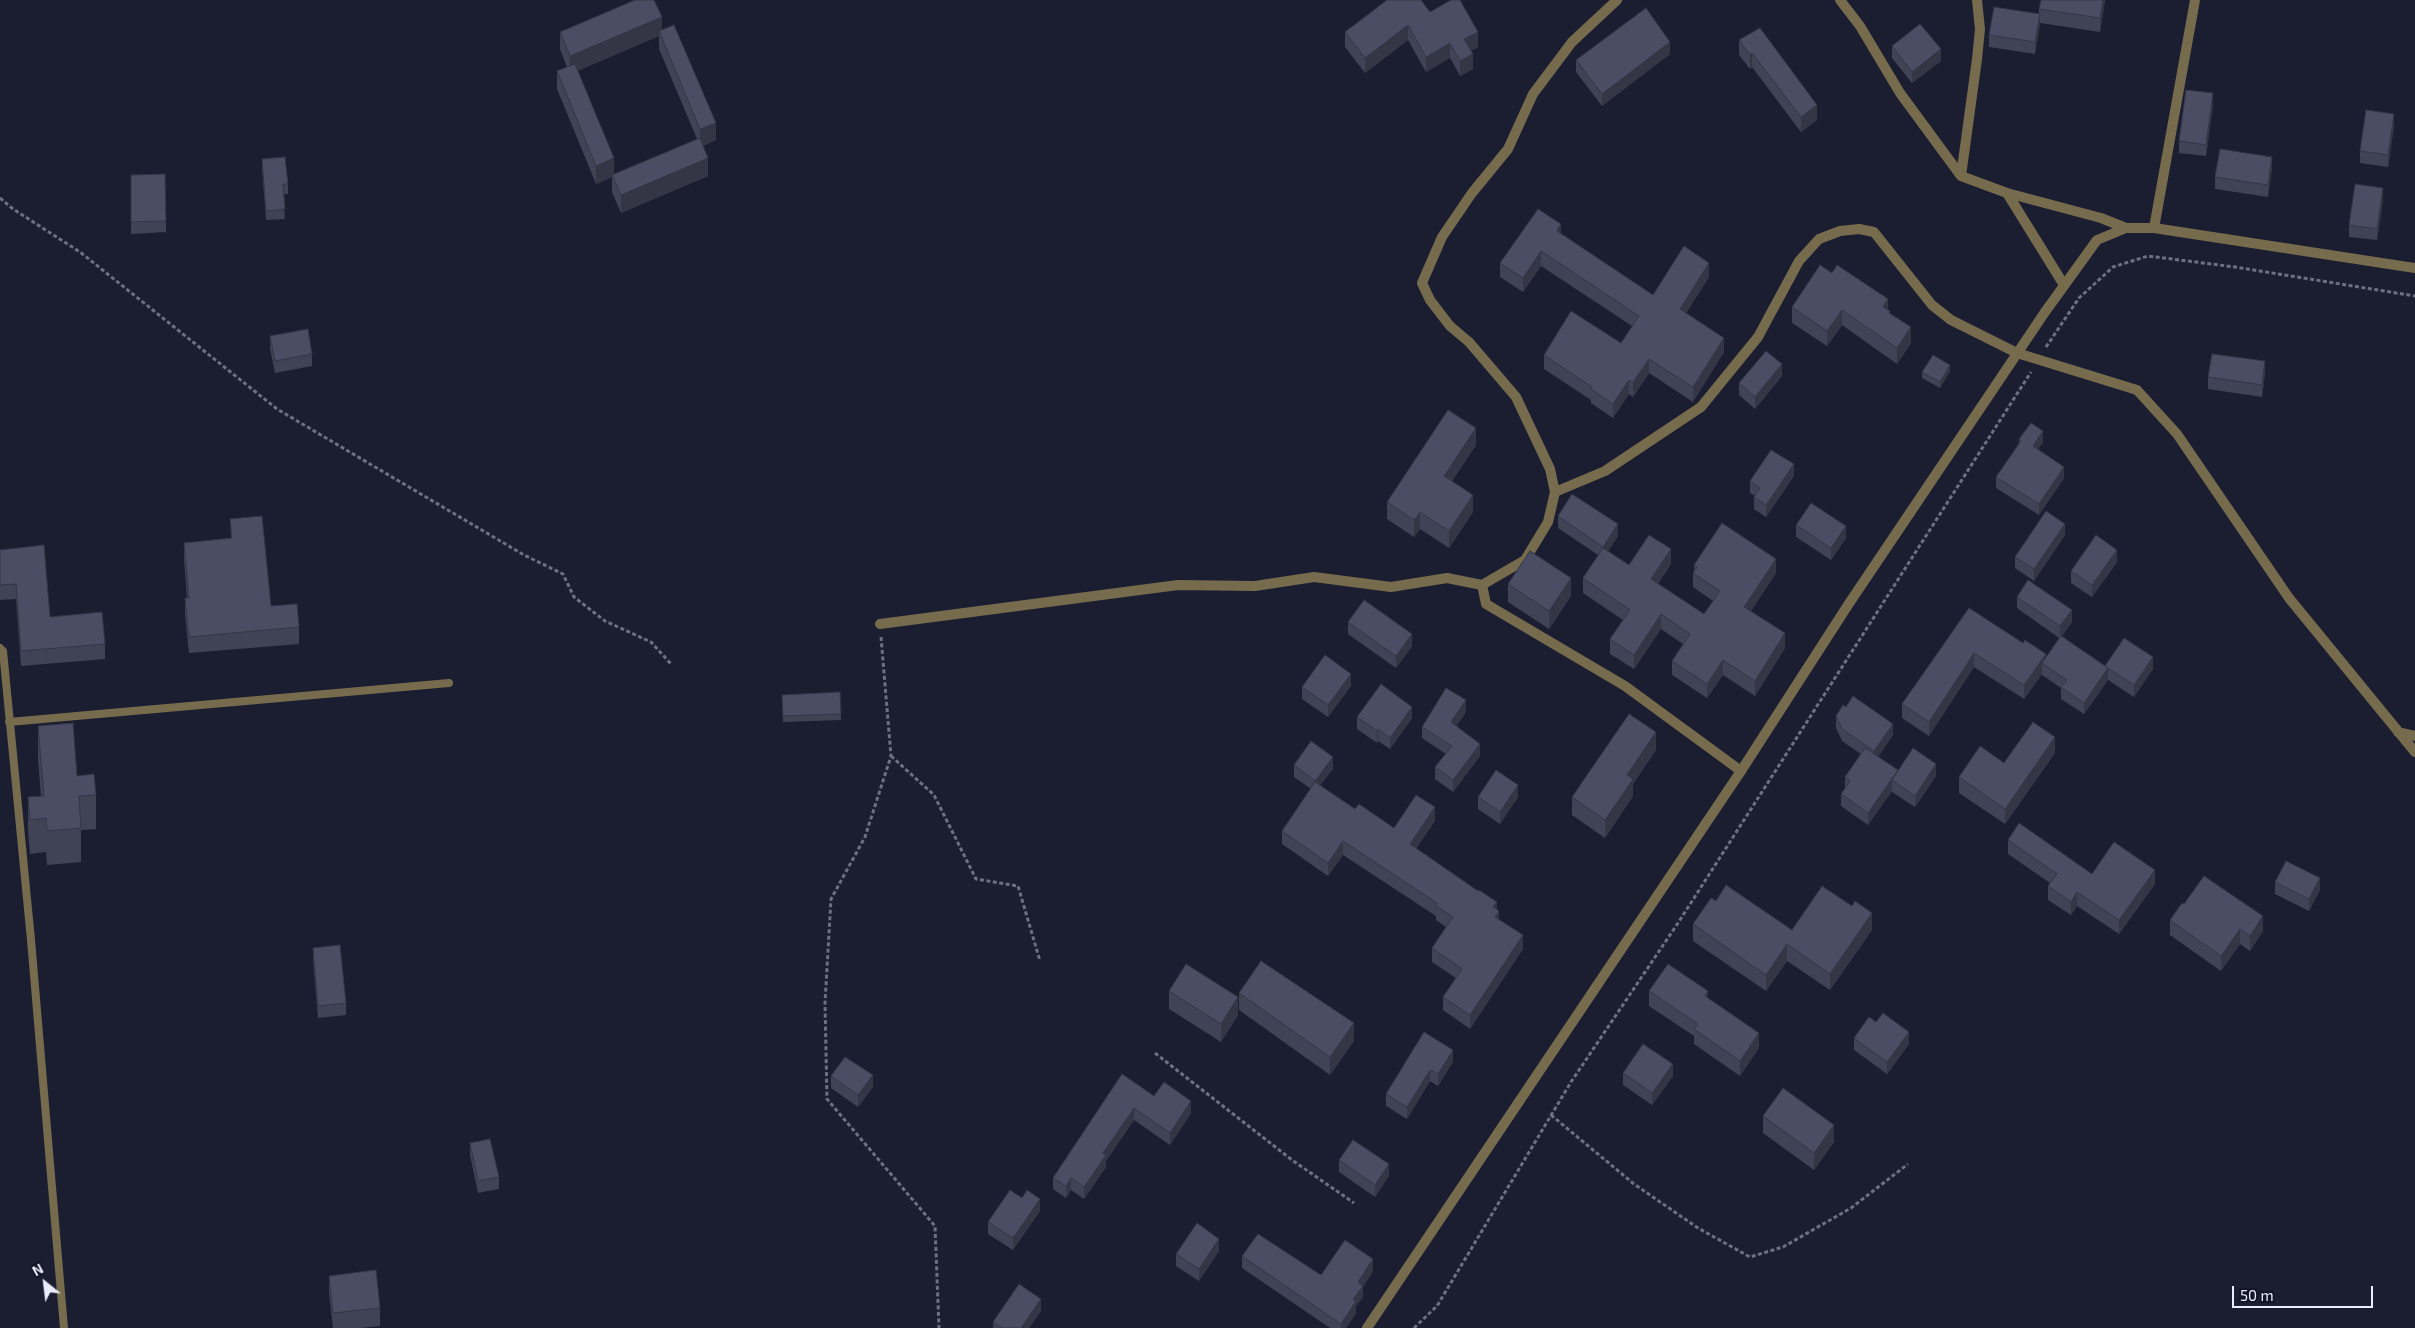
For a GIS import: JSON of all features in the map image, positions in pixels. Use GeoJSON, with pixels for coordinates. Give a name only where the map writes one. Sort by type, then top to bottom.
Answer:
{"type":"FeatureCollection","features":[{"type":"Feature","properties":{"kind":"street"},"geometry":{"type":"LineString","coordinates":[[880,624],[1178,585],[1255,586],[1314,577],[1392,587],[1447,578],[1482,585],[1525,560],[1548,522],[1555,492],[1550,469],[1516,396],[1469,342],[1450,326],[1430,300],[1422,283],[1442,237],[1472,193],[1508,149],[1533,94],[1572,42],[1617,0]]}},
{"type":"Feature","properties":{"kind":"street"},"geometry":{"type":"LineString","coordinates":[[1840,0],[1860,26],[1900,93],[1961,176],[2008,193],[2102,218],[2126,228]]}},
{"type":"Feature","properties":{"kind":"street"},"geometry":{"type":"LineString","coordinates":[[1961,176],[1980,29],[1977,0]]}},
{"type":"Feature","properties":{"kind":"street"},"geometry":{"type":"LineString","coordinates":[[2154,228],[2195,0]]}},
{"type":"Feature","properties":{"kind":"street"},"geometry":{"type":"LineString","coordinates":[[2008,193],[2064,285]]}},
{"type":"Feature","properties":{"kind":"street"},"geometry":{"type":"LineString","coordinates":[[1367,1328],[1741,770],[1848,605],[2017,353],[2097,240],[2126,228],[2154,228],[2415,268]]}},
{"type":"Feature","properties":{"kind":"street"},"geometry":{"type":"LineString","coordinates":[[1555,492],[1605,471],[1701,407],[1758,337],[1799,261],[1818,239],[1840,231],[1860,229],[1874,232],[1932,305],[1951,320],[2017,353],[2137,390],[2177,434],[2289,598],[2415,752]]}},
{"type":"Feature","properties":{"kind":"street"},"geometry":{"type":"LineString","coordinates":[[1482,585],[1486,604],[1625,686],[1741,770]]}},
{"type":"Feature","properties":{"kind":"street"},"geometry":{"type":"LineString","coordinates":[[2398,732],[2415,736]]}},
{"type":"Feature","properties":{"kind":"lane"},"geometry":{"type":"LineString","coordinates":[[0,648],[3,651],[31,940],[64,1328]]}},
{"type":"Feature","properties":{"kind":"lane"},"geometry":{"type":"LineString","coordinates":[[9,722],[449,683]]}},
{"type":"Feature","properties":{"kind":"path"},"geometry":{"type":"LineString","coordinates":[[0,198],[13,209],[80,252],[277,409],[524,556],[563,574],[574,597],[605,621],[651,642],[671,664]]}},
{"type":"Feature","properties":{"kind":"path"},"geometry":{"type":"LineString","coordinates":[[1414,1328],[1437,1306],[1551,1116],[2079,298],[2113,267],[2148,256],[2235,267],[2415,296]]}},
{"type":"Feature","properties":{"kind":"path"},"geometry":{"type":"LineString","coordinates":[[880,624],[891,756],[865,836],[831,899],[825,1002],[827,1099],[935,1226],[939,1328]]}},
{"type":"Feature","properties":{"kind":"path"},"geometry":{"type":"LineString","coordinates":[[891,756],[934,796],[976,878],[1018,886],[1040,961]]}},
{"type":"Feature","properties":{"kind":"path"},"geometry":{"type":"LineString","coordinates":[[1155,1053],[1292,1160],[1354,1203]]}},
{"type":"Feature","properties":{"kind":"path"},"geometry":{"type":"LineString","coordinates":[[1551,1116],[1634,1184],[1698,1228],[1750,1257],[1783,1247],[1851,1208],[1908,1164]]}},
{"type":"Feature","properties":{"kind":"building"},"geometry":{"type":"Polygon","coordinates":[[[635,0],[654,0],[662,17],[570,56],[560,32],[635,0]]]}},
{"type":"Feature","properties":{"kind":"building"},"geometry":{"type":"Polygon","coordinates":[[[1387,0],[1421,0],[1430,12],[1451,0],[1460,0],[1478,32],[1464,39],[1473,54],[1460,61],[1450,43],[1426,57],[1408,25],[1365,58],[1345,32],[1387,0]]]}},
{"type":"Feature","properties":{"kind":"building"},"geometry":{"type":"Polygon","coordinates":[[[2041,0],[2103,0],[2100,18],[2039,9],[2041,0]]]}},
{"type":"Feature","properties":{"kind":"building"},"geometry":{"type":"Polygon","coordinates":[[[1994,7],[2040,14],[2035,42],[1989,35],[1994,7]]]}},
{"type":"Feature","properties":{"kind":"building"},"geometry":{"type":"Polygon","coordinates":[[[1646,8],[1670,42],[1602,94],[1576,60],[1646,8]]]}},
{"type":"Feature","properties":{"kind":"building"},"geometry":{"type":"Polygon","coordinates":[[[1920,24],[1941,49],[1912,72],[1892,46],[1920,24]]]}},
{"type":"Feature","properties":{"kind":"building"},"geometry":{"type":"Polygon","coordinates":[[[674,25],[716,123],[700,129],[659,31],[674,25]]]}},
{"type":"Feature","properties":{"kind":"building"},"geometry":{"type":"Polygon","coordinates":[[[1760,28],[1817,105],[1801,117],[1752,53],[1750,55],[1739,40],[1760,28]]]}},
{"type":"Feature","properties":{"kind":"building"},"geometry":{"type":"Polygon","coordinates":[[[575,64],[614,158],[596,166],[557,71],[575,64]]]}},
{"type":"Feature","properties":{"kind":"building"},"geometry":{"type":"Polygon","coordinates":[[[2186,90],[2213,93],[2206,145],[2179,141],[2186,90]]]}},
{"type":"Feature","properties":{"kind":"building"},"geometry":{"type":"Polygon","coordinates":[[[2366,110],[2394,114],[2388,155],[2360,151],[2366,110]]]}},
{"type":"Feature","properties":{"kind":"building"},"geometry":{"type":"Polygon","coordinates":[[[700,138],[708,158],[621,195],[612,175],[700,138]]]}},
{"type":"Feature","properties":{"kind":"building"},"geometry":{"type":"Polygon","coordinates":[[[2220,149],[2272,157],[2268,185],[2215,177],[2220,149]]]}},
{"type":"Feature","properties":{"kind":"building"},"geometry":{"type":"Polygon","coordinates":[[[285,157],[288,184],[283,184],[285,209],[266,211],[262,159],[285,157]]]}},
{"type":"Feature","properties":{"kind":"building"},"geometry":{"type":"Polygon","coordinates":[[[165,174],[166,221],[131,222],[131,175],[165,174]]]}},
{"type":"Feature","properties":{"kind":"building"},"geometry":{"type":"Polygon","coordinates":[[[2355,184],[2383,188],[2377,229],[2349,225],[2355,184]]]}},
{"type":"Feature","properties":{"kind":"building"},"geometry":{"type":"Polygon","coordinates":[[[1538,209],[1561,224],[1557,231],[1653,295],[1684,246],[1709,263],[1680,309],[1724,338],[1693,387],[1649,359],[1633,382],[1629,380],[1613,404],[1591,389],[1592,387],[1544,355],[1571,311],[1621,343],[1639,316],[1541,251],[1523,278],[1500,263],[1538,209]]]}},
{"type":"Feature","properties":{"kind":"building"},"geometry":{"type":"Polygon","coordinates":[[[1820,265],[1832,273],[1837,265],[1888,299],[1883,307],[1911,327],[1897,348],[1842,310],[1827,331],[1792,307],[1820,265]]]}},
{"type":"Feature","properties":{"kind":"building"},"geometry":{"type":"Polygon","coordinates":[[[308,329],[312,354],[275,361],[270,336],[308,329]]]}},
{"type":"Feature","properties":{"kind":"building"},"geometry":{"type":"Polygon","coordinates":[[[1766,351],[1782,364],[1755,397],[1739,383],[1766,351]]]}},
{"type":"Feature","properties":{"kind":"building"},"geometry":{"type":"Polygon","coordinates":[[[2212,354],[2265,361],[2262,385],[2208,377],[2212,354]]]}},
{"type":"Feature","properties":{"kind":"building"},"geometry":{"type":"Polygon","coordinates":[[[1933,355],[1950,365],[1940,382],[1922,372],[1933,355]]]}},
{"type":"Feature","properties":{"kind":"building"},"geometry":{"type":"Polygon","coordinates":[[[1448,410],[1476,428],[1444,476],[1473,495],[1449,531],[1420,512],[1414,520],[1387,502],[1448,410]]]}},
{"type":"Feature","properties":{"kind":"building"},"geometry":{"type":"Polygon","coordinates":[[[2031,423],[2043,431],[2033,446],[2064,467],[2039,504],[1996,477],[2031,423]]]}},
{"type":"Feature","properties":{"kind":"building"},"geometry":{"type":"Polygon","coordinates":[[[1771,450],[1794,464],[1766,505],[1754,497],[1760,488],[1750,481],[1771,450]]]}},
{"type":"Feature","properties":{"kind":"building"},"geometry":{"type":"Polygon","coordinates":[[[1572,494],[1618,524],[1603,547],[1558,516],[1572,494]]]}},
{"type":"Feature","properties":{"kind":"building"},"geometry":{"type":"Polygon","coordinates":[[[1811,503],[1846,526],[1831,548],[1796,525],[1811,503]]]}},
{"type":"Feature","properties":{"kind":"building"},"geometry":{"type":"Polygon","coordinates":[[[2046,511],[2065,524],[2034,569],[2015,557],[2046,511]]]}},
{"type":"Feature","properties":{"kind":"building"},"geometry":{"type":"Polygon","coordinates":[[[262,516],[271,606],[297,604],[299,627],[189,637],[185,598],[189,598],[184,543],[232,538],[230,519],[262,516]]]}},
{"type":"Feature","properties":{"kind":"building"},"geometry":{"type":"Polygon","coordinates":[[[1722,523],[1776,559],[1744,607],[1785,633],[1755,681],[1723,660],[1707,684],[1672,661],[1690,634],[1661,614],[1634,655],[1610,639],[1630,610],[1583,578],[1603,548],[1629,565],[1649,535],[1671,549],[1651,579],[1704,614],[1720,591],[1693,573],[1697,567],[1694,565],[1722,523]]]}},
{"type":"Feature","properties":{"kind":"building"},"geometry":{"type":"Polygon","coordinates":[[[2096,535],[2117,550],[2092,585],[2071,571],[2096,535]]]}},
{"type":"Feature","properties":{"kind":"building"},"geometry":{"type":"Polygon","coordinates":[[[44,545],[50,617],[102,612],[105,644],[21,651],[16,584],[0,585],[0,550],[44,545]]]}},
{"type":"Feature","properties":{"kind":"building"},"geometry":{"type":"Polygon","coordinates":[[[1530,551],[1571,578],[1549,611],[1508,584],[1530,551]]]}},
{"type":"Feature","properties":{"kind":"building"},"geometry":{"type":"Polygon","coordinates":[[[2028,580],[2072,610],[2060,626],[2017,597],[2028,580]]]}},
{"type":"Feature","properties":{"kind":"building"},"geometry":{"type":"Polygon","coordinates":[[[1364,600],[1412,634],[1396,656],[1348,622],[1364,600]]]}},
{"type":"Feature","properties":{"kind":"building"},"geometry":{"type":"Polygon","coordinates":[[[1969,608],[2023,643],[2025,640],[2046,654],[2024,685],[1974,653],[1929,722],[1902,704],[1969,608]]]}},
{"type":"Feature","properties":{"kind":"building"},"geometry":{"type":"Polygon","coordinates":[[[2061,636],[2108,668],[2084,703],[2061,687],[2067,680],[2042,663],[2061,636]]]}},
{"type":"Feature","properties":{"kind":"building"},"geometry":{"type":"Polygon","coordinates":[[[2124,638],[2153,657],[2134,685],[2105,666],[2124,638]]]}},
{"type":"Feature","properties":{"kind":"building"},"geometry":{"type":"Polygon","coordinates":[[[1325,655],[1351,674],[1328,705],[1302,687],[1325,655]]]}},
{"type":"Feature","properties":{"kind":"building"},"geometry":{"type":"Polygon","coordinates":[[[1381,684],[1412,707],[1390,738],[1357,717],[1381,684]]]}},
{"type":"Feature","properties":{"kind":"building"},"geometry":{"type":"Polygon","coordinates":[[[1446,688],[1466,700],[1451,722],[1480,744],[1453,780],[1435,767],[1452,746],[1422,727],[1446,688]]]}},
{"type":"Feature","properties":{"kind":"building"},"geometry":{"type":"Polygon","coordinates":[[[840,692],[841,714],[783,716],[782,695],[840,692]]]}},
{"type":"Feature","properties":{"kind":"building"},"geometry":{"type":"Polygon","coordinates":[[[1853,696],[1893,724],[1874,751],[1842,729],[1836,716],[1843,705],[1846,707],[1853,696]]]}},
{"type":"Feature","properties":{"kind":"building"},"geometry":{"type":"Polygon","coordinates":[[[1629,714],[1656,732],[1627,775],[1633,779],[1605,820],[1572,797],[1629,714]]]}},
{"type":"Feature","properties":{"kind":"building"},"geometry":{"type":"Polygon","coordinates":[[[2033,722],[2055,737],[2005,809],[1959,777],[1980,746],[2004,763],[2033,722]]]}},
{"type":"Feature","properties":{"kind":"building"},"geometry":{"type":"Polygon","coordinates":[[[73,723],[77,776],[94,774],[96,795],[79,796],[81,828],[47,831],[46,818],[30,820],[28,797],[44,796],[38,726],[73,723]]]}},
{"type":"Feature","properties":{"kind":"building"},"geometry":{"type":"Polygon","coordinates":[[[1311,741],[1333,757],[1315,781],[1294,765],[1311,741]]]}},
{"type":"Feature","properties":{"kind":"building"},"geometry":{"type":"Polygon","coordinates":[[[1865,748],[1898,770],[1868,813],[1841,794],[1850,781],[1845,777],[1865,748]]]}},
{"type":"Feature","properties":{"kind":"building"},"geometry":{"type":"Polygon","coordinates":[[[1913,748],[1936,764],[1915,796],[1892,780],[1913,748]]]}},
{"type":"Feature","properties":{"kind":"building"},"geometry":{"type":"Polygon","coordinates":[[[1496,770],[1518,785],[1500,812],[1478,797],[1496,770]]]}},
{"type":"Feature","properties":{"kind":"building"},"geometry":{"type":"Polygon","coordinates":[[[1315,782],[1355,809],[1359,804],[1394,828],[1416,795],[1435,807],[1410,844],[1497,902],[1493,907],[1499,911],[1495,917],[1523,935],[1470,1015],[1443,997],[1462,969],[1432,948],[1453,917],[1436,906],[1437,903],[1343,841],[1328,863],[1282,831],[1315,782]]]}},
{"type":"Feature","properties":{"kind":"building"},"geometry":{"type":"Polygon","coordinates":[[[2019,823],[2092,874],[2114,842],[2155,870],[2119,920],[2077,892],[2071,902],[2048,886],[2057,874],[2008,840],[2019,823]]]}},
{"type":"Feature","properties":{"kind":"building"},"geometry":{"type":"Polygon","coordinates":[[[2286,861],[2320,878],[2309,899],[2275,882],[2286,861]]]}},
{"type":"Feature","properties":{"kind":"building"},"geometry":{"type":"Polygon","coordinates":[[[2204,876],[2263,916],[2250,936],[2240,929],[2221,956],[2170,920],[2204,876]]]}},
{"type":"Feature","properties":{"kind":"building"},"geometry":{"type":"Polygon","coordinates":[[[1726,885],[1792,930],[1822,886],[1852,906],[1855,901],[1872,913],[1830,974],[1787,944],[1766,975],[1693,924],[1711,898],[1716,901],[1726,885]]]}},
{"type":"Feature","properties":{"kind":"building"},"geometry":{"type":"Polygon","coordinates":[[[340,945],[346,1003],[318,1006],[313,948],[340,945]]]}},
{"type":"Feature","properties":{"kind":"building"},"geometry":{"type":"Polygon","coordinates":[[[1261,961],[1354,1023],[1330,1057],[1239,993],[1261,961]]]}},
{"type":"Feature","properties":{"kind":"building"},"geometry":{"type":"Polygon","coordinates":[[[1186,964],[1238,997],[1221,1024],[1169,991],[1186,964]]]}},
{"type":"Feature","properties":{"kind":"building"},"geometry":{"type":"Polygon","coordinates":[[[1668,964],[1708,991],[1705,996],[1759,1033],[1740,1061],[1694,1029],[1698,1024],[1649,991],[1668,964]]]}},
{"type":"Feature","properties":{"kind":"building"},"geometry":{"type":"Polygon","coordinates":[[[1883,1013],[1909,1032],[1887,1062],[1854,1038],[1869,1017],[1876,1022],[1883,1013]]]}},
{"type":"Feature","properties":{"kind":"building"},"geometry":{"type":"Polygon","coordinates":[[[1424,1032],[1453,1050],[1438,1074],[1430,1070],[1407,1107],[1386,1094],[1424,1032]]]}},
{"type":"Feature","properties":{"kind":"building"},"geometry":{"type":"Polygon","coordinates":[[[1643,1044],[1673,1064],[1652,1093],[1623,1073],[1643,1044]]]}},
{"type":"Feature","properties":{"kind":"building"},"geometry":{"type":"Polygon","coordinates":[[[845,1057],[873,1075],[858,1095],[831,1076],[845,1057]]]}},
{"type":"Feature","properties":{"kind":"building"},"geometry":{"type":"Polygon","coordinates":[[[1122,1074],[1154,1096],[1164,1082],[1191,1101],[1170,1133],[1134,1108],[1103,1153],[1106,1155],[1084,1187],[1071,1178],[1066,1186],[1053,1178],[1122,1074]]]}},
{"type":"Feature","properties":{"kind":"building"},"geometry":{"type":"Polygon","coordinates":[[[1783,1088],[1834,1125],[1814,1153],[1763,1116],[1783,1088]]]}},
{"type":"Feature","properties":{"kind":"building"},"geometry":{"type":"Polygon","coordinates":[[[490,1139],[499,1177],[478,1181],[470,1143],[490,1139]]]}},
{"type":"Feature","properties":{"kind":"building"},"geometry":{"type":"Polygon","coordinates":[[[1353,1140],[1389,1164],[1375,1185],[1339,1160],[1353,1140]]]}},
{"type":"Feature","properties":{"kind":"building"},"geometry":{"type":"Polygon","coordinates":[[[1010,1190],[1022,1198],[1027,1190],[1040,1199],[1013,1238],[988,1222],[1010,1190]]]}},
{"type":"Feature","properties":{"kind":"building"},"geometry":{"type":"Polygon","coordinates":[[[1197,1223],[1219,1239],[1199,1269],[1176,1254],[1197,1223]]]}},
{"type":"Feature","properties":{"kind":"building"},"geometry":{"type":"Polygon","coordinates":[[[1258,1234],[1321,1275],[1345,1240],[1373,1259],[1358,1282],[1363,1286],[1353,1299],[1356,1301],[1341,1324],[1242,1256],[1258,1234]]]}},
{"type":"Feature","properties":{"kind":"building"},"geometry":{"type":"Polygon","coordinates":[[[376,1270],[380,1308],[333,1313],[329,1276],[376,1270]]]}},
{"type":"Feature","properties":{"kind":"building"},"geometry":{"type":"Polygon","coordinates":[[[1019,1284],[1041,1299],[1021,1328],[1002,1328],[993,1322],[1019,1284]]]}}]}
